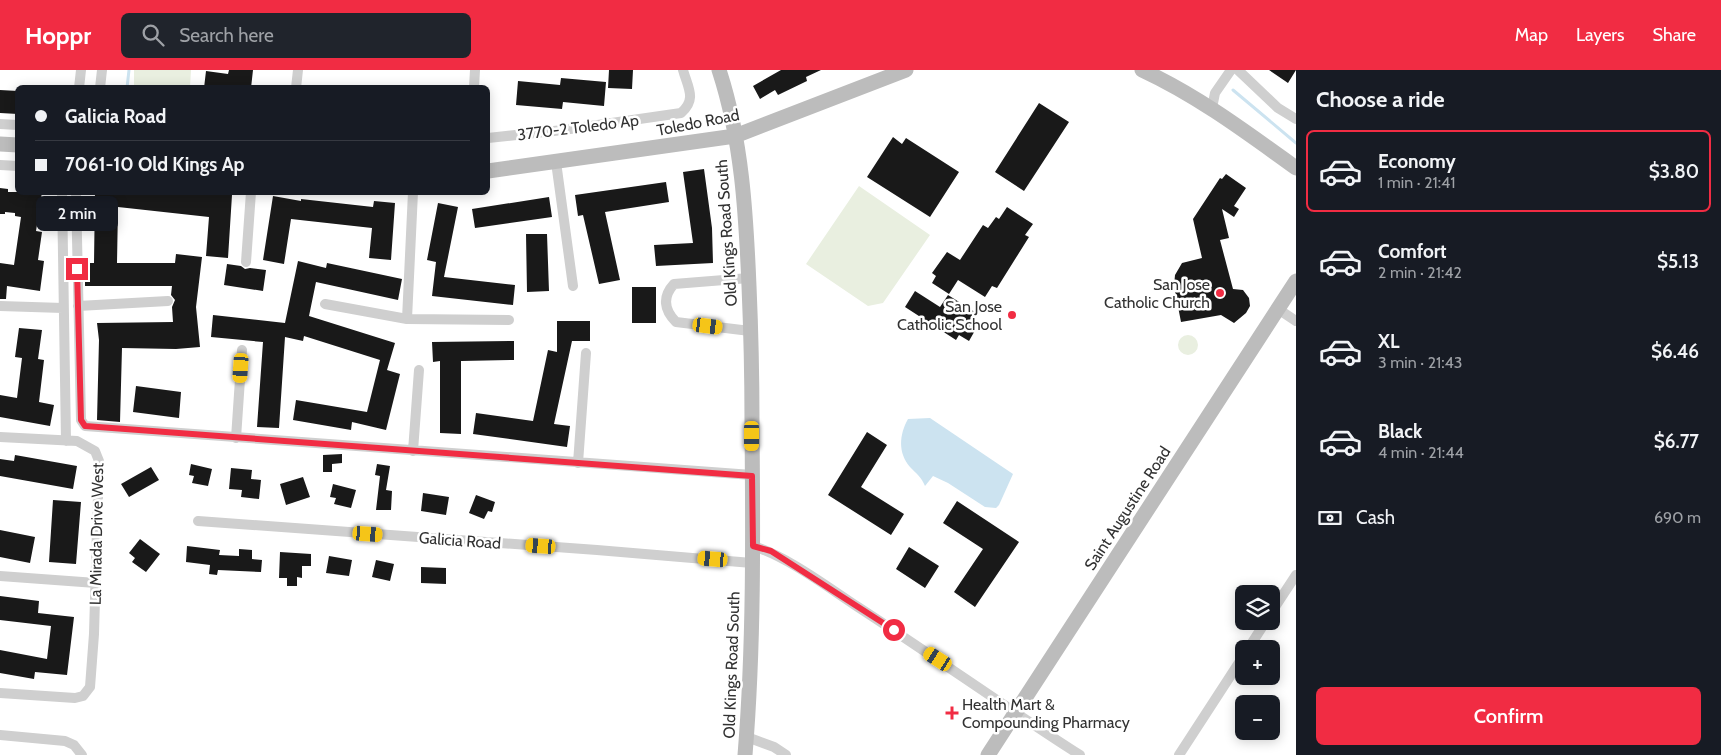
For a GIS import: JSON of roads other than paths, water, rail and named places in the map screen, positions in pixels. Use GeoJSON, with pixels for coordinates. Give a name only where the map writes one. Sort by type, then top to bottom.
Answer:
{"type":"FeatureCollection","features":[{"type":"Feature","properties":{"kind":"street"},"geometry":{"type":"LineString","coordinates":[[79,85],[81,70]]}},
{"type":"Feature","properties":{"kind":"street"},"geometry":{"type":"LineString","coordinates":[[100,85],[102,70]]}},
{"type":"Feature","properties":{"kind":"street"},"geometry":{"type":"LineString","coordinates":[[296,85],[298,70]]}},
{"type":"Feature","properties":{"kind":"street"},"geometry":{"type":"LineString","coordinates":[[474,85],[475,70]]}},
{"type":"Feature","properties":{"kind":"street","name":"3770-2 Toledo Ap"},"geometry":{"type":"LineString","coordinates":[[490,138],[563,130],[681,113],[689,106],[691,100],[683,70]]}},
{"type":"Feature","properties":{"kind":"street","name":"Old Kings Road South"},"geometry":{"type":"LineString","coordinates":[[719,70],[729,100],[735,136],[745,206],[749,278],[753,546],[745,755]]}},
{"type":"Feature","properties":{"kind":"street","name":"Toledo Road"},"geometry":{"type":"LineString","coordinates":[[490,171],[735,136],[906,70]]}},
{"type":"Feature","properties":{"kind":"street"},"geometry":{"type":"LineString","coordinates":[[1142,70],[1212,108],[1296,168]]}},
{"type":"Feature","properties":{"kind":"street"},"geometry":{"type":"LineString","coordinates":[[1212,108],[1215,93],[1231,70]]}},
{"type":"Feature","properties":{"kind":"street"},"geometry":{"type":"LineString","coordinates":[[1238,70],[1278,108],[1296,119]]}},
{"type":"Feature","properties":{"kind":"street"},"geometry":{"type":"LineString","coordinates":[[0,124],[15,125]]}},
{"type":"Feature","properties":{"kind":"street"},"geometry":{"type":"LineString","coordinates":[[0,144],[15,145]]}},
{"type":"Feature","properties":{"kind":"street"},"geometry":{"type":"LineString","coordinates":[[556,162],[573,286]]}},
{"type":"Feature","properties":{"kind":"street"},"geometry":{"type":"LineString","coordinates":[[0,165],[15,166]]}},
{"type":"Feature","properties":{"kind":"street"},"geometry":{"type":"LineString","coordinates":[[62,195],[66,440]]}},
{"type":"Feature","properties":{"kind":"street"},"geometry":{"type":"LineString","coordinates":[[76,195],[81,420],[85,426],[752,476]]}},
{"type":"Feature","properties":{"kind":"street"},"geometry":{"type":"LineString","coordinates":[[246,262],[251,195]]}},
{"type":"Feature","properties":{"kind":"street"},"geometry":{"type":"LineString","coordinates":[[407,319],[413,195]]}},
{"type":"Feature","properties":{"kind":"street"},"geometry":{"type":"LineString","coordinates":[[749,278],[674,284],[668,291],[666,298],[669,315],[676,322],[750,331]]}},
{"type":"Feature","properties":{"kind":"street","name":"Saint Augustine Road"},"geometry":{"type":"LineString","coordinates":[[988,755],[1296,281]]}},
{"type":"Feature","properties":{"kind":"street"},"geometry":{"type":"LineString","coordinates":[[78,306],[168,301]]}},
{"type":"Feature","properties":{"kind":"street"},"geometry":{"type":"LineString","coordinates":[[325,304],[407,319],[508,320]]}},
{"type":"Feature","properties":{"kind":"street"},"geometry":{"type":"LineString","coordinates":[[0,306],[63,308]]}},
{"type":"Feature","properties":{"kind":"street"},"geometry":{"type":"LineString","coordinates":[[1278,309],[1296,321]]}},
{"type":"Feature","properties":{"kind":"street"},"geometry":{"type":"LineString","coordinates":[[236,438],[242,350]]}},
{"type":"Feature","properties":{"kind":"street"},"geometry":{"type":"LineString","coordinates":[[578,463],[586,353]]}},
{"type":"Feature","properties":{"kind":"street"},"geometry":{"type":"LineString","coordinates":[[413,451],[420,370]]}},
{"type":"Feature","properties":{"kind":"street","name":"La Mirada Drive West"},"geometry":{"type":"LineString","coordinates":[[0,437],[77,440],[95,451],[99,461],[94,634],[90,687],[82,696],[75,698],[0,693]]}},
{"type":"Feature","properties":{"kind":"street","name":"Galicia Road"},"geometry":{"type":"LineString","coordinates":[[198,522],[597,550],[752,563]]}},
{"type":"Feature","properties":{"kind":"street"},"geometry":{"type":"LineString","coordinates":[[753,546],[771,551],[938,659],[1080,755]]}},
{"type":"Feature","properties":{"kind":"street"},"geometry":{"type":"LineString","coordinates":[[1280,599],[1296,575]]}},
{"type":"Feature","properties":{"kind":"street"},"geometry":{"type":"LineString","coordinates":[[0,576],[96,583]]}},
{"type":"Feature","properties":{"kind":"street"},"geometry":{"type":"LineString","coordinates":[[1179,755],[1235,669]]}},
{"type":"Feature","properties":{"kind":"street"},"geometry":{"type":"LineString","coordinates":[[0,735],[65,741],[74,744],[82,755]]}},
{"type":"Feature","properties":{"kind":"street"},"geometry":{"type":"LineString","coordinates":[[747,738],[774,747],[786,755]]}},
{"type":"Feature","properties":{"kind":"water"},"geometry":{"type":"Polygon","coordinates":[[[930,418],[1013,474],[996,508],[985,507],[948,483],[933,476],[925,486],[921,478],[906,462],[901,444],[903,431],[908,419],[930,418]]]}},
{"type":"Feature","properties":{"kind":"waterway"},"geometry":{"type":"LineString","coordinates":[[127,85],[129,70]]}},
{"type":"Feature","properties":{"kind":"waterway"},"geometry":{"type":"LineString","coordinates":[[1233,90],[1296,143]]}},
{"type":"Feature","properties":{"kind":"place","name":"San Jose Catholic Church"},"geometry":{"type":"Point","coordinates":[1220,293]}},
{"type":"Feature","properties":{"kind":"place","name":"San Jose Catholic School"},"geometry":{"type":"Point","coordinates":[1012,315]}},
{"type":"Feature","properties":{"kind":"place","name":"Health Mart & Compounding Pharmacy"},"geometry":{"type":"Point","coordinates":[952,713]}}]}
